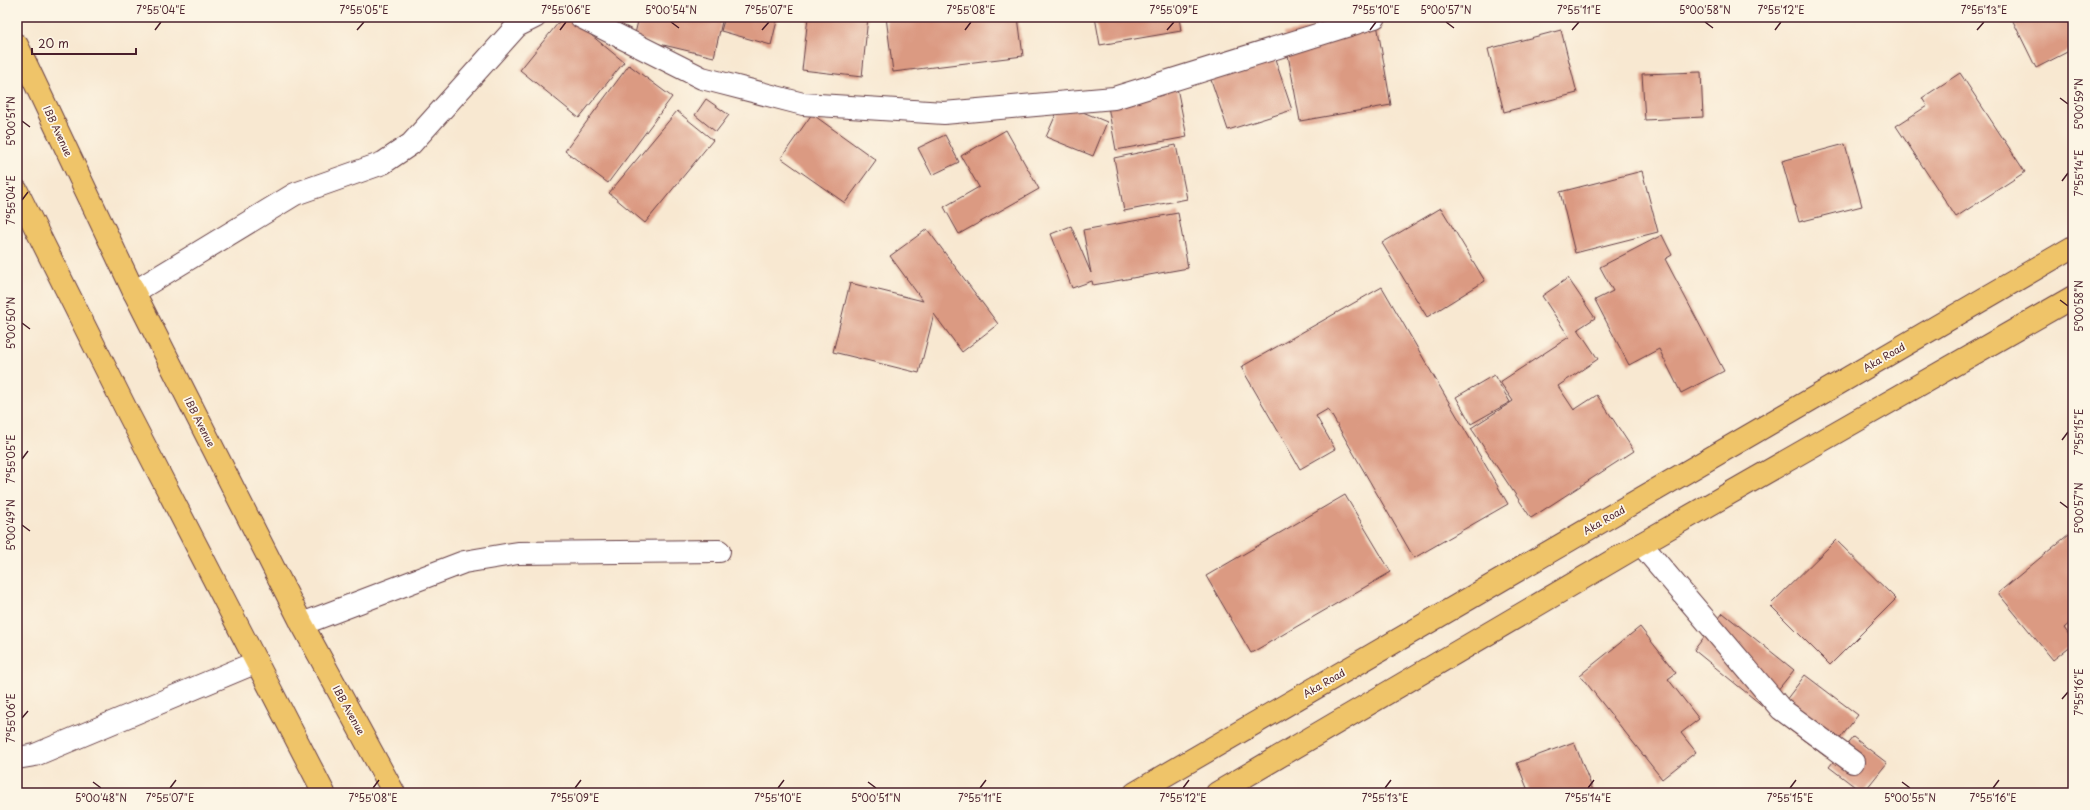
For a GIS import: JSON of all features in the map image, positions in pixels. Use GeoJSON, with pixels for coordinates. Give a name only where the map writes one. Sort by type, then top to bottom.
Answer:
{"type":"FeatureCollection","features":[{"type":"Feature","properties":{"kind":"main road","name":"IBB Avenue"},"geometry":{"type":"LineString","coordinates":[[17,45],[134,292],[302,624],[394,793]]}},
{"type":"Feature","properties":{"kind":"main road"},"geometry":{"type":"LineString","coordinates":[[17,191],[128,413],[324,793]]}},
{"type":"Feature","properties":{"kind":"main road","name":"Aka Road"},"geometry":{"type":"LineString","coordinates":[[1135,793],[2073,247]]}},
{"type":"Feature","properties":{"kind":"main road"},"geometry":{"type":"LineString","coordinates":[[1217,793],[1641,544],[2073,296]]}},
{"type":"Feature","properties":{"kind":"street"},"geometry":{"type":"LineString","coordinates":[[134,292],[295,194],[383,164],[411,144],[517,26],[535,17]]}},
{"type":"Feature","properties":{"kind":"street"},"geometry":{"type":"LineString","coordinates":[[581,17],[702,78],[802,104],[944,113],[1114,98],[1375,17]]}},
{"type":"Feature","properties":{"kind":"street"},"geometry":{"type":"LineString","coordinates":[[1641,544],[1781,709],[1852,762]]}},
{"type":"Feature","properties":{"kind":"street"},"geometry":{"type":"LineString","coordinates":[[302,624],[464,562],[518,553],[719,551]]}},
{"type":"Feature","properties":{"kind":"street"},"geometry":{"type":"LineString","coordinates":[[17,758],[35,755],[257,662]]}},
{"type":"Feature","properties":{"kind":"building"},"geometry":{"type":"Polygon","coordinates":[[[563,17],[569,17],[624,62],[579,118],[520,70],[563,17]]]}},
{"type":"Feature","properties":{"kind":"building"},"geometry":{"type":"Polygon","coordinates":[[[639,17],[723,17],[714,57],[634,38],[639,17]]]}},
{"type":"Feature","properties":{"kind":"building"},"geometry":{"type":"Polygon","coordinates":[[[725,17],[778,17],[771,45],[721,31],[725,17]]]}},
{"type":"Feature","properties":{"kind":"building"},"geometry":{"type":"Polygon","coordinates":[[[808,17],[868,17],[862,77],[802,70],[808,17]]]}},
{"type":"Feature","properties":{"kind":"building"},"geometry":{"type":"Polygon","coordinates":[[[886,17],[1018,17],[1023,56],[893,72],[886,17]]]}},
{"type":"Feature","properties":{"kind":"building"},"geometry":{"type":"Polygon","coordinates":[[[1095,17],[1179,17],[1181,31],[1100,45],[1095,17]]]}},
{"type":"Feature","properties":{"kind":"building"},"geometry":{"type":"Polygon","coordinates":[[[2011,17],[2073,17],[2073,49],[2036,68],[2011,17]]]}},
{"type":"Feature","properties":{"kind":"building"},"geometry":{"type":"Polygon","coordinates":[[[1376,18],[1391,105],[1300,121],[1284,33],[1376,18]]]}},
{"type":"Feature","properties":{"kind":"building"},"geometry":{"type":"Polygon","coordinates":[[[1561,30],[1577,93],[1504,112],[1488,49],[1561,30]]]}},
{"type":"Feature","properties":{"kind":"building"},"geometry":{"type":"Polygon","coordinates":[[[1270,44],[1292,110],[1228,130],[1206,65],[1270,44]]]}},
{"type":"Feature","properties":{"kind":"building"},"geometry":{"type":"Polygon","coordinates":[[[629,65],[672,97],[608,183],[565,151],[629,65]]]}},
{"type":"Feature","properties":{"kind":"building"},"geometry":{"type":"Polygon","coordinates":[[[1701,72],[1703,117],[1645,120],[1642,74],[1701,72]]]}},
{"type":"Feature","properties":{"kind":"building"},"geometry":{"type":"Polygon","coordinates":[[[1960,73],[2025,172],[1956,217],[1896,126],[1927,106],[1922,98],[1960,73]]]}},
{"type":"Feature","properties":{"kind":"building"},"geometry":{"type":"Polygon","coordinates":[[[1177,88],[1187,137],[1116,150],[1107,101],[1177,88]]]}},
{"type":"Feature","properties":{"kind":"building"},"geometry":{"type":"Polygon","coordinates":[[[706,99],[729,115],[716,132],[695,115],[706,99]]]}},
{"type":"Feature","properties":{"kind":"building"},"geometry":{"type":"Polygon","coordinates":[[[1061,103],[1107,122],[1093,156],[1046,137],[1061,103]]]}},
{"type":"Feature","properties":{"kind":"building"},"geometry":{"type":"Polygon","coordinates":[[[677,111],[713,140],[645,223],[609,193],[677,111]]]}},
{"type":"Feature","properties":{"kind":"building"},"geometry":{"type":"Polygon","coordinates":[[[812,114],[876,160],[845,203],[781,158],[812,114]]]}},
{"type":"Feature","properties":{"kind":"building"},"geometry":{"type":"Polygon","coordinates":[[[1006,130],[1039,189],[959,234],[944,207],[979,187],[961,156],[1006,130]]]}},
{"type":"Feature","properties":{"kind":"building"},"geometry":{"type":"Polygon","coordinates":[[[945,135],[959,162],[932,175],[918,148],[945,135]]]}},
{"type":"Feature","properties":{"kind":"building"},"geometry":{"type":"Polygon","coordinates":[[[1845,144],[1862,206],[1799,222],[1782,161],[1845,144]]]}},
{"type":"Feature","properties":{"kind":"building"},"geometry":{"type":"Polygon","coordinates":[[[1176,145],[1187,199],[1124,211],[1114,158],[1176,145]]]}},
{"type":"Feature","properties":{"kind":"building"},"geometry":{"type":"Polygon","coordinates":[[[1642,171],[1658,232],[1575,253],[1560,192],[1642,171]]]}},
{"type":"Feature","properties":{"kind":"building"},"geometry":{"type":"Polygon","coordinates":[[[1441,208],[1485,281],[1427,317],[1382,243],[1441,208]]]}},
{"type":"Feature","properties":{"kind":"building"},"geometry":{"type":"Polygon","coordinates":[[[1178,213],[1188,268],[1093,285],[1092,281],[1072,288],[1051,234],[1071,226],[1091,273],[1083,230],[1178,213]]]}},
{"type":"Feature","properties":{"kind":"building"},"geometry":{"type":"Polygon","coordinates":[[[927,229],[998,324],[962,352],[934,314],[919,373],[833,352],[850,283],[923,301],[890,256],[927,229]]]}},
{"type":"Feature","properties":{"kind":"building"},"geometry":{"type":"Polygon","coordinates":[[[1662,235],[1672,255],[1665,259],[1724,371],[1681,393],[1659,349],[1629,365],[1595,300],[1613,291],[1600,267],[1662,235]]]}},
{"type":"Feature","properties":{"kind":"building"},"geometry":{"type":"Polygon","coordinates":[[[1568,278],[1595,318],[1578,329],[1598,359],[1558,386],[1574,410],[1597,395],[1634,451],[1531,518],[1471,428],[1513,401],[1500,382],[1569,337],[1542,296],[1568,278]]]}},
{"type":"Feature","properties":{"kind":"building"},"geometry":{"type":"Polygon","coordinates":[[[1382,287],[1508,504],[1414,558],[1328,409],[1316,416],[1335,449],[1300,469],[1241,367],[1382,287]]]}},
{"type":"Feature","properties":{"kind":"building"},"geometry":{"type":"Polygon","coordinates":[[[1494,375],[1510,402],[1471,424],[1456,397],[1494,375]]]}},
{"type":"Feature","properties":{"kind":"building"},"geometry":{"type":"Polygon","coordinates":[[[1345,495],[1391,572],[1251,653],[1206,576],[1345,495]]]}},
{"type":"Feature","properties":{"kind":"building"},"geometry":{"type":"Polygon","coordinates":[[[2069,534],[2073,539],[2073,620],[2064,628],[2073,640],[2073,644],[2053,660],[1998,593],[2069,534]]]}},
{"type":"Feature","properties":{"kind":"building"},"geometry":{"type":"Polygon","coordinates":[[[1836,540],[1896,599],[1830,665],[1770,605],[1836,540]]]}},
{"type":"Feature","properties":{"kind":"building"},"geometry":{"type":"Polygon","coordinates":[[[1723,613],[1794,670],[1764,707],[1694,650],[1723,613]]]}},
{"type":"Feature","properties":{"kind":"building"},"geometry":{"type":"Polygon","coordinates":[[[1640,627],[1676,673],[1668,679],[1699,719],[1681,733],[1696,752],[1662,779],[1580,675],[1640,627]]]}},
{"type":"Feature","properties":{"kind":"building"},"geometry":{"type":"Polygon","coordinates":[[[1805,675],[1858,715],[1826,757],[1773,717],[1805,675]]]}},
{"type":"Feature","properties":{"kind":"building"},"geometry":{"type":"Polygon","coordinates":[[[1853,737],[1887,763],[1863,793],[1829,767],[1853,737]]]}},
{"type":"Feature","properties":{"kind":"building"},"geometry":{"type":"Polygon","coordinates":[[[1574,742],[1594,793],[1529,793],[1517,763],[1574,742]]]}}]}
